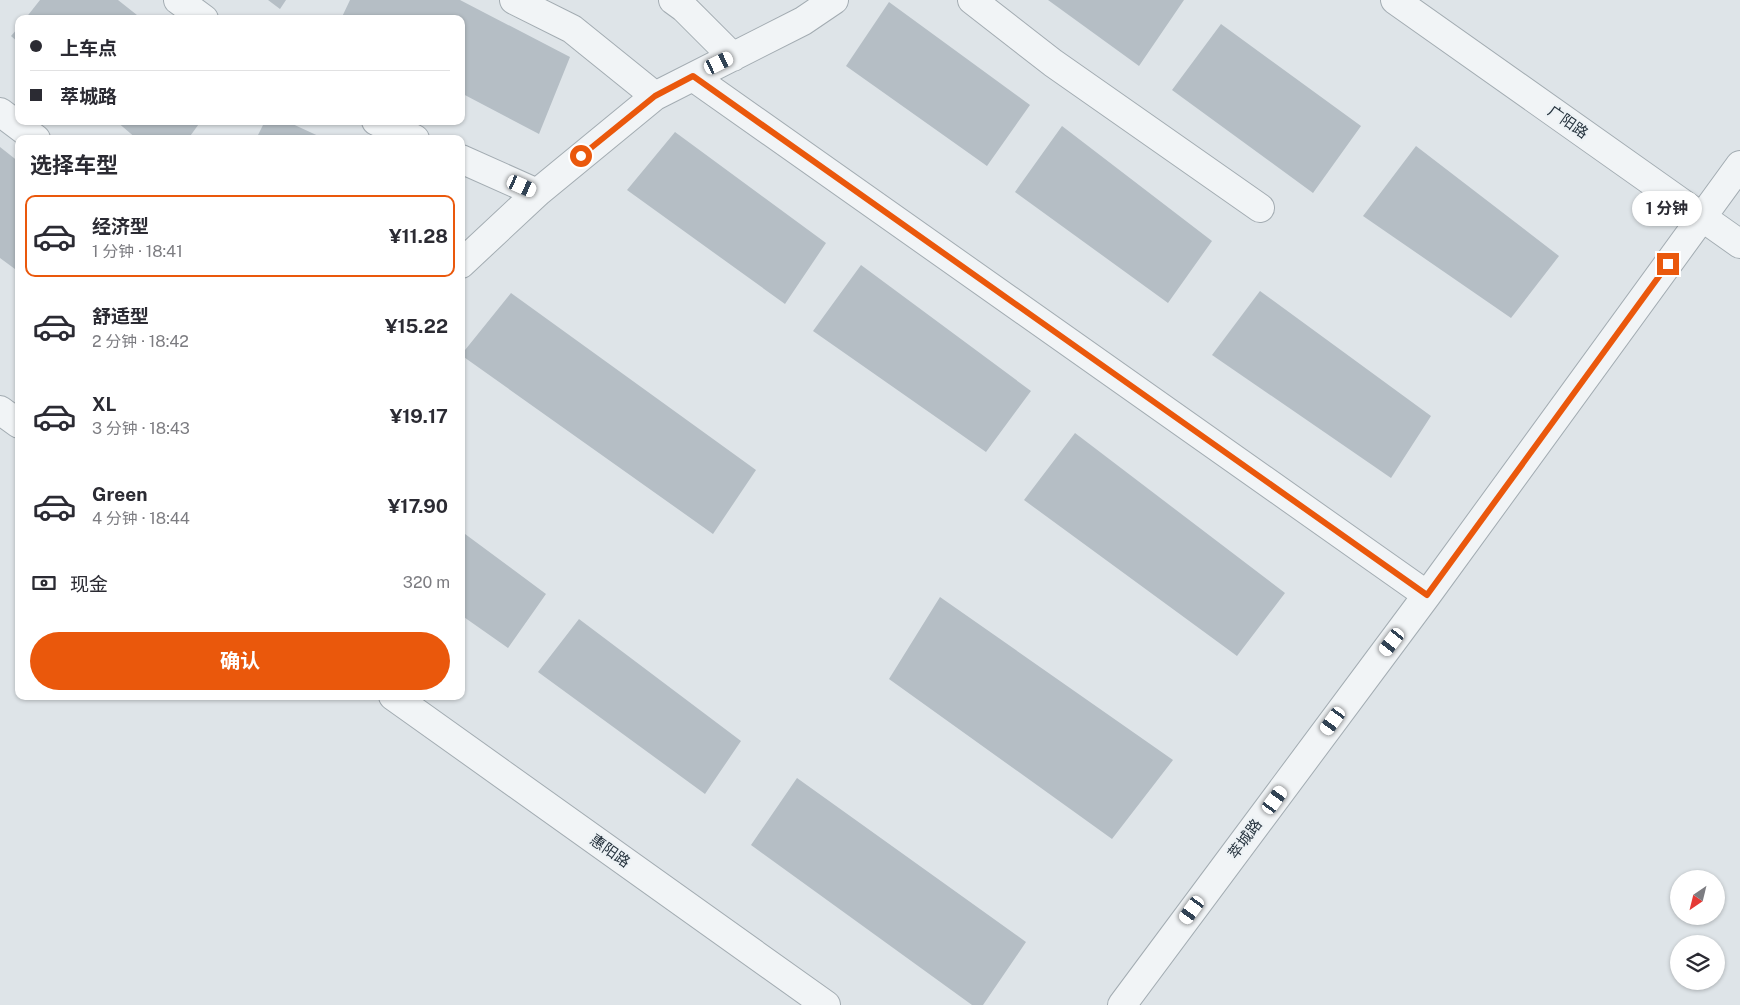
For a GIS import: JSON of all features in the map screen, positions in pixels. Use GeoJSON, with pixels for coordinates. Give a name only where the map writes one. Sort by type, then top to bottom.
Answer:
{"type":"FeatureCollection","features":[{"type":"Feature","properties":{"kind":"street"},"geometry":{"type":"LineString","coordinates":[[178,0],[199,15]]}},
{"type":"Feature","properties":{"kind":"street"},"geometry":{"type":"LineString","coordinates":[[514,0],[572,29],[655,96]]}},
{"type":"Feature","properties":{"kind":"street"},"geometry":{"type":"LineString","coordinates":[[673,0],[684,8],[733,57]]}},
{"type":"Feature","properties":{"kind":"street"},"geometry":{"type":"LineString","coordinates":[[465,260],[537,193],[655,96],[803,21],[834,0]]}},
{"type":"Feature","properties":{"kind":"street"},"geometry":{"type":"LineString","coordinates":[[972,0],[1053,63],[1260,208]]}},
{"type":"Feature","properties":{"kind":"street","name":"广阳路"},"geometry":{"type":"LineString","coordinates":[[1396,0],[1740,244]]}},
{"type":"Feature","properties":{"kind":"street"},"geometry":{"type":"LineString","coordinates":[[693,76],[1427,595]]}},
{"type":"Feature","properties":{"kind":"street"},"geometry":{"type":"LineString","coordinates":[[0,112],[15,123]]}},
{"type":"Feature","properties":{"kind":"street"},"geometry":{"type":"LineString","coordinates":[[17,125],[31,135]]}},
{"type":"Feature","properties":{"kind":"street"},"geometry":{"type":"LineString","coordinates":[[385,125],[406,135]]}},
{"type":"Feature","properties":{"kind":"street"},"geometry":{"type":"LineString","coordinates":[[465,161],[537,193]]}},
{"type":"Feature","properties":{"kind":"street","name":"萃城路"},"geometry":{"type":"LineString","coordinates":[[1122,1005],[1427,595],[1740,165]]}},
{"type":"Feature","properties":{"kind":"street"},"geometry":{"type":"LineString","coordinates":[[0,410],[15,421]]}},
{"type":"Feature","properties":{"kind":"street","name":"惠阳路"},"geometry":{"type":"LineString","coordinates":[[399,700],[826,1005]]}},
{"type":"Feature","properties":{"kind":"building"},"geometry":{"type":"Polygon","coordinates":[[[40,0],[118,0],[137,15],[28,15],[40,0]]]}},
{"type":"Feature","properties":{"kind":"building"},"geometry":{"type":"Polygon","coordinates":[[[268,0],[286,0],[280,9],[268,0]]]}},
{"type":"Feature","properties":{"kind":"building"},"geometry":{"type":"Polygon","coordinates":[[[350,0],[460,0],[570,57],[539,134],[465,95],[465,15],[343,15],[350,0]]]}},
{"type":"Feature","properties":{"kind":"building"},"geometry":{"type":"Polygon","coordinates":[[[1048,0],[1184,0],[1139,66],[1048,0]]]}},
{"type":"Feature","properties":{"kind":"building"},"geometry":{"type":"Polygon","coordinates":[[[889,2],[1030,105],[987,166],[846,66],[889,2]]]}},
{"type":"Feature","properties":{"kind":"building"},"geometry":{"type":"Polygon","coordinates":[[[1221,24],[1361,126],[1313,193],[1172,90],[1221,24]]]}},
{"type":"Feature","properties":{"kind":"building"},"geometry":{"type":"Polygon","coordinates":[[[15,32],[15,40],[11,36],[15,32]]]}},
{"type":"Feature","properties":{"kind":"building"},"geometry":{"type":"Polygon","coordinates":[[[121,125],[198,125],[191,135],[132,135],[121,125]]]}},
{"type":"Feature","properties":{"kind":"building"},"geometry":{"type":"Polygon","coordinates":[[[263,125],[295,125],[316,135],[258,135],[263,125]]]}},
{"type":"Feature","properties":{"kind":"building"},"geometry":{"type":"Polygon","coordinates":[[[1062,126],[1212,241],[1168,303],[1015,192],[1062,126]]]}},
{"type":"Feature","properties":{"kind":"building"},"geometry":{"type":"Polygon","coordinates":[[[675,132],[826,243],[785,304],[627,190],[675,132]]]}},
{"type":"Feature","properties":{"kind":"building"},"geometry":{"type":"Polygon","coordinates":[[[1416,146],[1559,256],[1511,318],[1363,216],[1416,146]]]}},
{"type":"Feature","properties":{"kind":"building"},"geometry":{"type":"Polygon","coordinates":[[[0,147],[15,159],[15,269],[0,258],[0,147]]]}},
{"type":"Feature","properties":{"kind":"building"},"geometry":{"type":"Polygon","coordinates":[[[861,265],[1031,391],[986,452],[813,331],[861,265]]]}},
{"type":"Feature","properties":{"kind":"building"},"geometry":{"type":"Polygon","coordinates":[[[1260,291],[1431,416],[1391,478],[1212,355],[1260,291]]]}},
{"type":"Feature","properties":{"kind":"building"},"geometry":{"type":"Polygon","coordinates":[[[511,293],[756,470],[713,534],[465,358],[465,350],[511,293]]]}},
{"type":"Feature","properties":{"kind":"building"},"geometry":{"type":"Polygon","coordinates":[[[1075,433],[1285,593],[1237,656],[1024,500],[1075,433]]]}},
{"type":"Feature","properties":{"kind":"building"},"geometry":{"type":"Polygon","coordinates":[[[465,534],[546,594],[508,648],[465,618],[465,534]]]}},
{"type":"Feature","properties":{"kind":"building"},"geometry":{"type":"Polygon","coordinates":[[[940,597],[1173,760],[1112,839],[889,679],[940,597]]]}},
{"type":"Feature","properties":{"kind":"building"},"geometry":{"type":"Polygon","coordinates":[[[579,619],[741,741],[705,794],[538,672],[579,619]]]}},
{"type":"Feature","properties":{"kind":"building"},"geometry":{"type":"Polygon","coordinates":[[[797,778],[1026,942],[983,1005],[972,1005],[751,845],[797,778]]]}},
{"type":"Feature","properties":{"kind":"route"},"geometry":{"type":"LineString","coordinates":[[581,156],[655,96],[693,76],[1427,595],[1668,264]]}}]}
